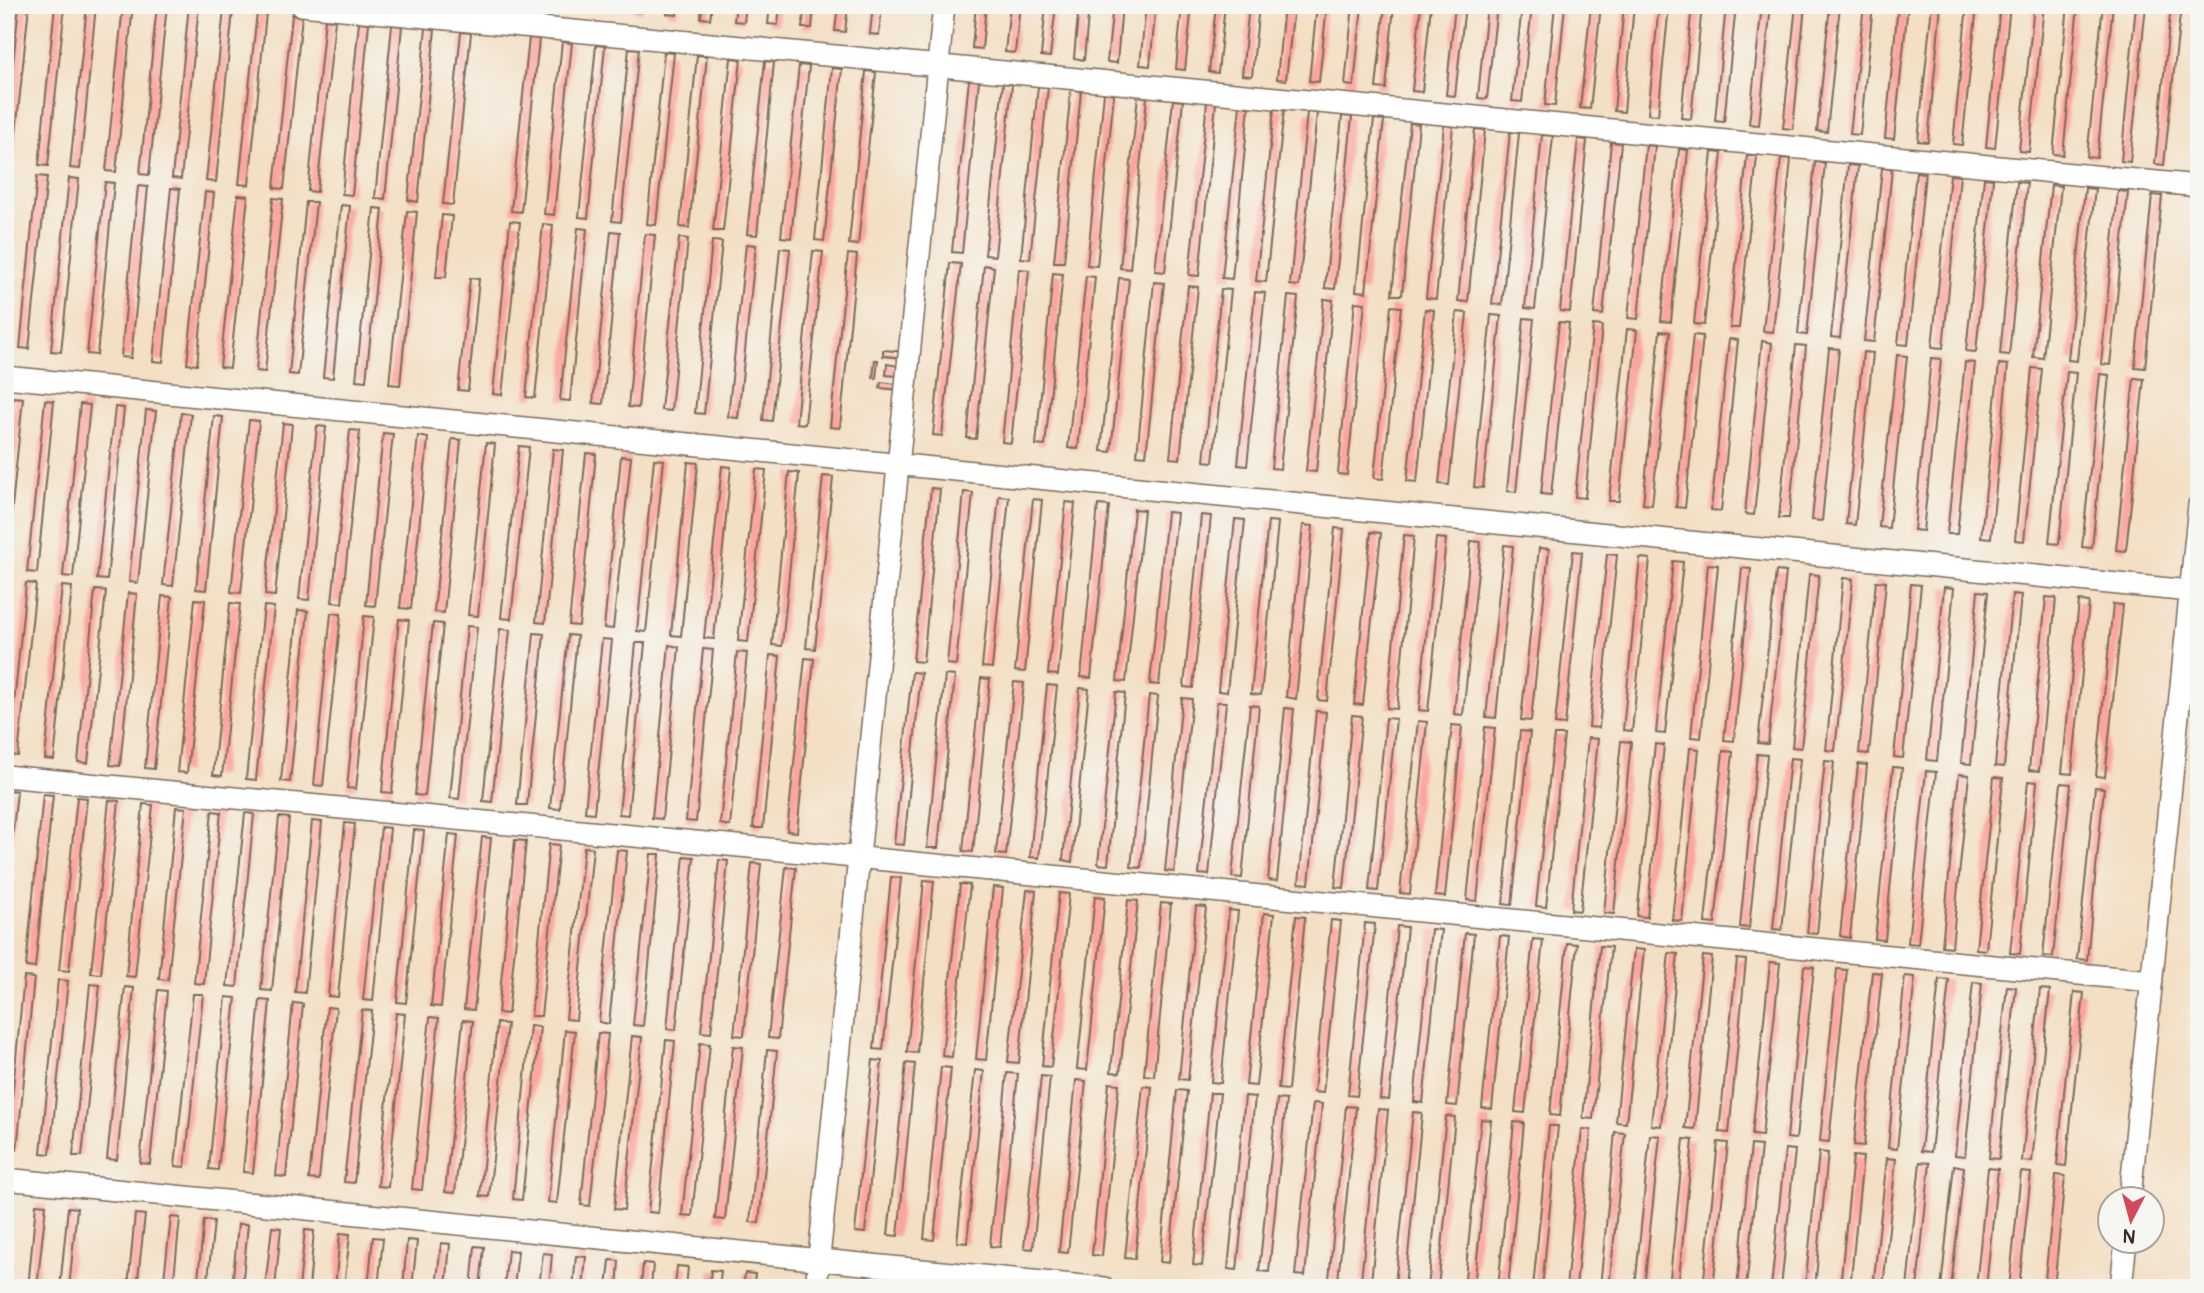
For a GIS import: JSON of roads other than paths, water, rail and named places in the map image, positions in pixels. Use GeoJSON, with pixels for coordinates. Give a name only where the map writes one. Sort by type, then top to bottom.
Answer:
{"type":"FeatureCollection","features":[{"type":"Feature","properties":{"kind":"lane"},"geometry":{"type":"LineString","coordinates":[[301,5],[2199,186]]}},
{"type":"Feature","properties":{"kind":"lane"},"geometry":{"type":"LineString","coordinates":[[816,1288],[944,5]]}},
{"type":"Feature","properties":{"kind":"lane"},"geometry":{"type":"LineString","coordinates":[[5,377],[2190,591]]}},
{"type":"Feature","properties":{"kind":"lane"},"geometry":{"type":"LineString","coordinates":[[2131,1184],[2199,505]]}},
{"type":"Feature","properties":{"kind":"lane"},"geometry":{"type":"LineString","coordinates":[[5,776],[2151,981]]}},
{"type":"Feature","properties":{"kind":"lane"},"geometry":{"type":"LineString","coordinates":[[5,1179],[1104,1288]]}},
{"type":"Feature","properties":{"kind":"lane"},"geometry":{"type":"LineString","coordinates":[[2121,1288],[2125,1254]]}}]}
